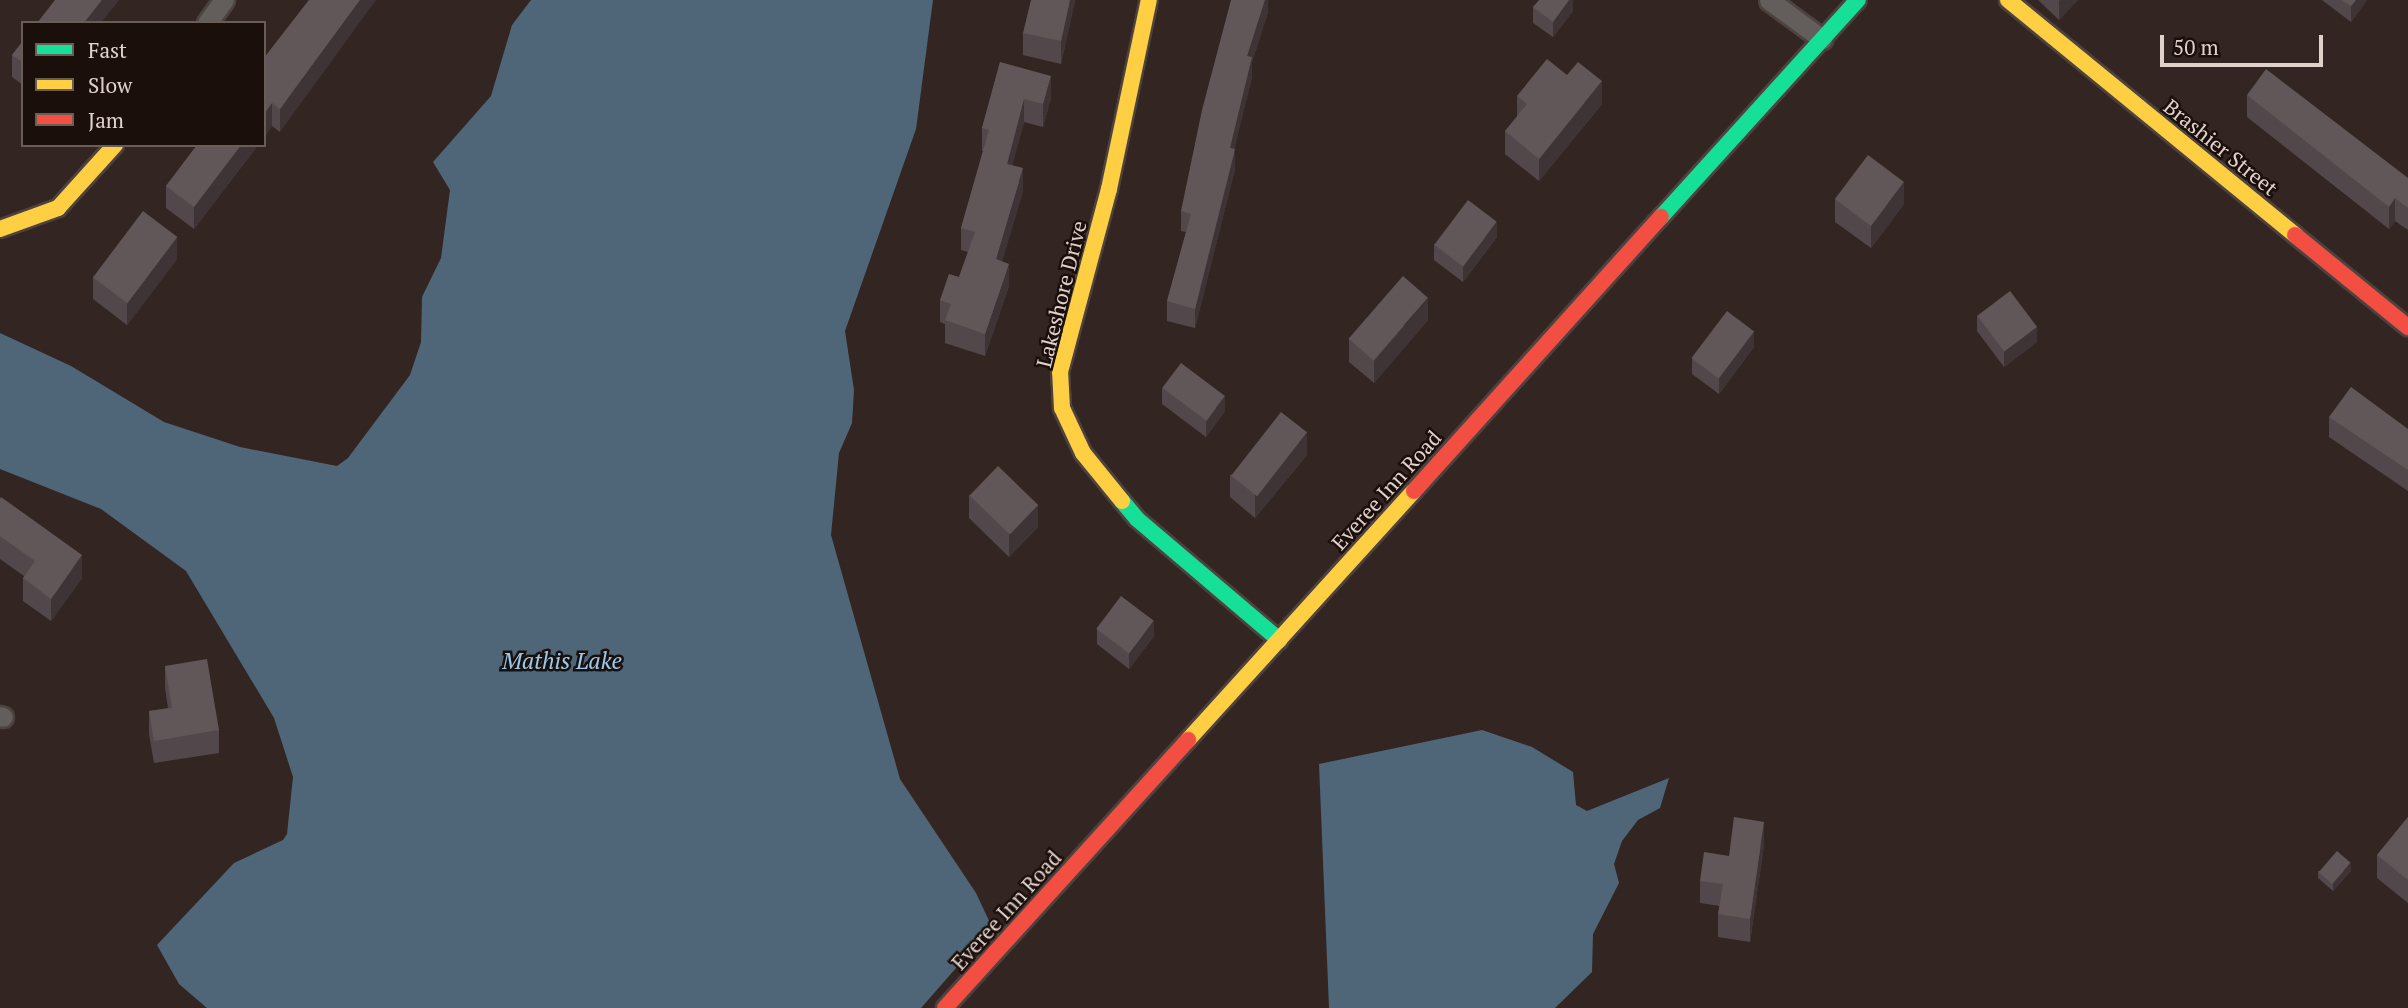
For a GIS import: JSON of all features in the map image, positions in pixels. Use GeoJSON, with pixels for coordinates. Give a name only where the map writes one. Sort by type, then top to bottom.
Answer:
{"type":"FeatureCollection","features":[{"type":"Feature","properties":{"kind":"street"},"geometry":{"type":"LineString","coordinates":[[208,21],[224,0]]}},
{"type":"Feature","properties":{"kind":"street","name":"Lakeshore Drive"},"geometry":{"type":"LineString","coordinates":[[1149,0],[1109,189],[1060,372],[1062,408],[1083,453],[1137,519],[1279,640]]}},
{"type":"Feature","properties":{"kind":"street"},"geometry":{"type":"LineString","coordinates":[[1769,0],[1822,39]]}},
{"type":"Feature","properties":{"kind":"street","name":"Everee Inn Road"},"geometry":{"type":"LineString","coordinates":[[945,1008],[1858,0]]}},
{"type":"Feature","properties":{"kind":"street","name":"Brashier Street"},"geometry":{"type":"LineString","coordinates":[[2008,0],[2408,327]]}},
{"type":"Feature","properties":{"kind":"street"},"geometry":{"type":"LineString","coordinates":[[0,229],[58,208],[113,147]]}},
{"type":"Feature","properties":{"kind":"water","name":"Mathis Lake"},"geometry":{"type":"Polygon","coordinates":[[[531,0],[933,0],[916,129],[845,331],[854,390],[852,423],[839,453],[831,535],[900,779],[976,893],[992,927],[921,1008],[207,1008],[179,984],[157,945],[234,863],[283,840],[287,834],[293,777],[274,718],[186,571],[101,509],[0,469],[0,333],[71,366],[164,422],[240,447],[337,466],[348,458],[410,375],[421,342],[422,297],[441,258],[450,190],[433,162],[491,96],[512,25],[531,0]]]}},
{"type":"Feature","properties":{"kind":"water"},"geometry":{"type":"Polygon","coordinates":[[[1482,730],[1532,747],[1573,772],[1576,805],[1587,811],[1669,778],[1660,808],[1638,820],[1622,841],[1614,864],[1619,883],[1593,934],[1592,972],[1555,1008],[1329,1008],[1319,764],[1482,730]]]}},
{"type":"Feature","properties":{"kind":"building"},"geometry":{"type":"Polygon","coordinates":[[[55,0],[102,0],[86,21],[39,21],[55,0]]]}},
{"type":"Feature","properties":{"kind":"building"},"geometry":{"type":"Polygon","coordinates":[[[309,0],[360,0],[280,109],[272,103],[266,111],[266,55],[309,0]]]}},
{"type":"Feature","properties":{"kind":"building"},"geometry":{"type":"Polygon","coordinates":[[[1031,0],[1070,0],[1061,41],[1023,33],[1031,0]]]}},
{"type":"Feature","properties":{"kind":"building"},"geometry":{"type":"Polygon","coordinates":[[[1231,0],[1265,0],[1247,56],[1252,57],[1230,148],[1235,149],[1195,309],[1167,301],[1191,214],[1181,211],[1202,110],[1231,0]]]}},
{"type":"Feature","properties":{"kind":"building"},"geometry":{"type":"Polygon","coordinates":[[[1539,0],[1569,0],[1553,22],[1533,7],[1539,0]]]}},
{"type":"Feature","properties":{"kind":"building"},"geometry":{"type":"Polygon","coordinates":[[[2342,0],[2356,0],[2351,6],[2342,0]]]}},
{"type":"Feature","properties":{"kind":"building"},"geometry":{"type":"Polygon","coordinates":[[[21,44],[21,61],[12,55],[21,44]]]}},
{"type":"Feature","properties":{"kind":"building"},"geometry":{"type":"Polygon","coordinates":[[[1547,59],[1567,75],[1578,62],[1602,81],[1539,159],[1505,131],[1527,104],[1517,96],[1547,59]]]}},
{"type":"Feature","properties":{"kind":"building"},"geometry":{"type":"Polygon","coordinates":[[[1000,62],[1051,76],[1043,104],[1024,99],[1007,164],[1023,168],[996,259],[1009,264],[985,334],[945,320],[951,304],[940,300],[949,274],[959,277],[975,232],[961,228],[989,130],[982,128],[1000,62]]]}},
{"type":"Feature","properties":{"kind":"building"},"geometry":{"type":"Polygon","coordinates":[[[2266,69],[2408,178],[2408,208],[2395,198],[2389,207],[2247,95],[2266,69]]]}},
{"type":"Feature","properties":{"kind":"building"},"geometry":{"type":"Polygon","coordinates":[[[195,147],[239,147],[194,207],[166,186],[195,147]]]}},
{"type":"Feature","properties":{"kind":"building"},"geometry":{"type":"Polygon","coordinates":[[[1868,155],[1904,182],[1871,226],[1835,199],[1868,155]]]}},
{"type":"Feature","properties":{"kind":"building"},"geometry":{"type":"Polygon","coordinates":[[[1468,200],[1497,222],[1463,266],[1434,245],[1468,200]]]}},
{"type":"Feature","properties":{"kind":"building"},"geometry":{"type":"Polygon","coordinates":[[[143,211],[177,237],[127,303],[93,277],[143,211]]]}},
{"type":"Feature","properties":{"kind":"building"},"geometry":{"type":"Polygon","coordinates":[[[1403,276],[1428,298],[1373,360],[1349,339],[1403,276]]]}},
{"type":"Feature","properties":{"kind":"building"},"geometry":{"type":"Polygon","coordinates":[[[2010,291],[2037,327],[2004,352],[1977,316],[2010,291]]]}},
{"type":"Feature","properties":{"kind":"building"},"geometry":{"type":"Polygon","coordinates":[[[1727,311],[1754,331],[1719,379],[1691,358],[1727,311]]]}},
{"type":"Feature","properties":{"kind":"building"},"geometry":{"type":"Polygon","coordinates":[[[1181,363],[1225,396],[1206,421],[1162,388],[1181,363]]]}},
{"type":"Feature","properties":{"kind":"building"},"geometry":{"type":"Polygon","coordinates":[[[2351,387],[2408,429],[2408,470],[2329,417],[2351,387]]]}},
{"type":"Feature","properties":{"kind":"building"},"geometry":{"type":"Polygon","coordinates":[[[1281,412],[1307,432],[1257,496],[1231,476],[1281,412]]]}},
{"type":"Feature","properties":{"kind":"building"},"geometry":{"type":"Polygon","coordinates":[[[998,466],[1038,505],[1010,534],[970,495],[998,466]]]}},
{"type":"Feature","properties":{"kind":"building"},"geometry":{"type":"Polygon","coordinates":[[[1,497],[82,555],[51,599],[23,578],[35,561],[0,536],[1,497]]]}},
{"type":"Feature","properties":{"kind":"building"},"geometry":{"type":"Polygon","coordinates":[[[1121,596],[1154,621],[1129,653],[1096,629],[1121,596]]]}},
{"type":"Feature","properties":{"kind":"building"},"geometry":{"type":"Polygon","coordinates":[[[207,659],[219,730],[154,741],[149,711],[172,708],[165,666],[207,659]]]}},
{"type":"Feature","properties":{"kind":"building"},"geometry":{"type":"Polygon","coordinates":[[[1734,817],[1764,822],[1750,919],[1718,914],[1723,884],[1700,881],[1704,852],[1729,856],[1734,817]]]}},
{"type":"Feature","properties":{"kind":"building"},"geometry":{"type":"Polygon","coordinates":[[[2408,817],[2408,880],[2377,855],[2408,817]]]}},
{"type":"Feature","properties":{"kind":"building"},"geometry":{"type":"Polygon","coordinates":[[[2337,851],[2351,863],[2332,884],[2319,872],[2337,851]]]}},
{"type":"Feature","properties":{"kind":"traffic: fast"},"geometry":{"type":"LineString","coordinates":[[1661,217],[1858,0]]}},
{"type":"Feature","properties":{"kind":"traffic: fast"},"geometry":{"type":"LineString","coordinates":[[1122,501],[1137,519],[1279,640]]}},
{"type":"Feature","properties":{"kind":"traffic: slow"},"geometry":{"type":"LineString","coordinates":[[1122,501],[1083,453],[1062,408],[1060,372],[1109,189],[1149,0]]}},
{"type":"Feature","properties":{"kind":"traffic: slow"},"geometry":{"type":"LineString","coordinates":[[2008,0],[2295,235]]}},
{"type":"Feature","properties":{"kind":"traffic: slow"},"geometry":{"type":"LineString","coordinates":[[0,229],[58,208],[113,147]]}},
{"type":"Feature","properties":{"kind":"traffic: slow"},"geometry":{"type":"LineString","coordinates":[[1188,740],[1414,491]]}},
{"type":"Feature","properties":{"kind":"traffic: jam"},"geometry":{"type":"LineString","coordinates":[[1414,491],[1661,217]]}},
{"type":"Feature","properties":{"kind":"traffic: jam"},"geometry":{"type":"LineString","coordinates":[[2295,235],[2408,327]]}},
{"type":"Feature","properties":{"kind":"traffic: jam"},"geometry":{"type":"LineString","coordinates":[[945,1008],[1188,740]]}}]}
